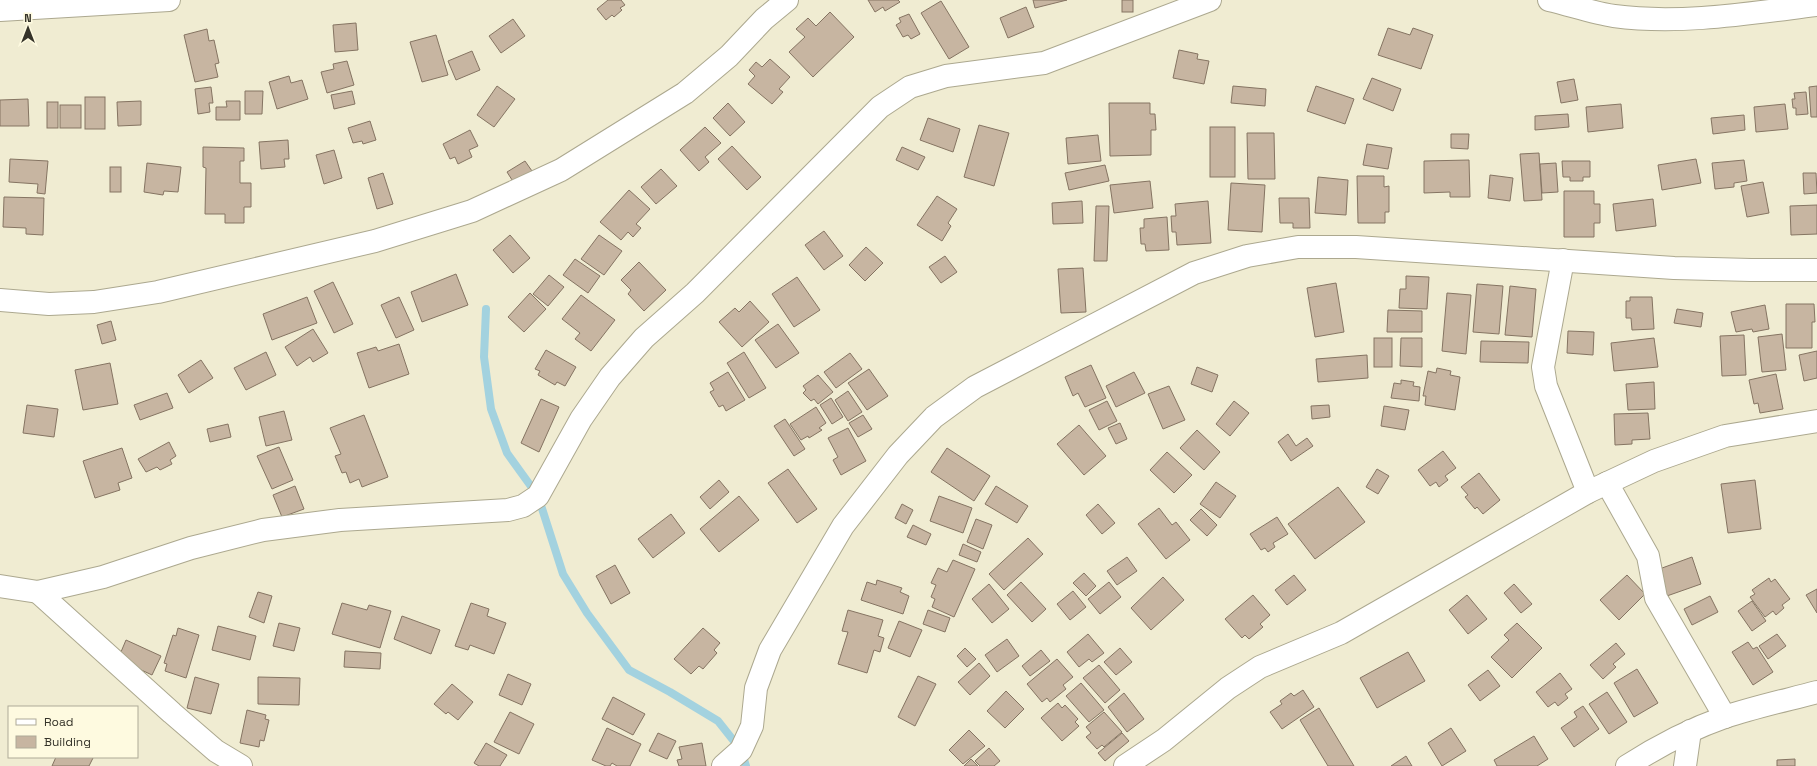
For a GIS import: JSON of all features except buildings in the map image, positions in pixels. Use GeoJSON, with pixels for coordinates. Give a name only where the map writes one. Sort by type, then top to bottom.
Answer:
{"type":"FeatureCollection","features":[{"type":"Feature","properties":{"kind":"street"},"geometry":{"type":"LineString","coordinates":[[0,10],[169,0]]}},
{"type":"Feature","properties":{"kind":"street"},"geometry":{"type":"LineString","coordinates":[[0,300],[49,304],[94,302],[158,292],[375,241],[472,211],[561,170],[685,93],[729,56],[764,19],[787,0]]}},
{"type":"Feature","properties":{"kind":"street"},"geometry":{"type":"LineString","coordinates":[[0,586],[38,592],[103,577],[191,548],[263,530],[340,520],[508,510],[523,506],[538,496],[581,419],[610,377],[644,338],[695,294],[880,106],[910,87],[946,76],[1044,63],[1210,0]]}},
{"type":"Feature","properties":{"kind":"street"},"geometry":{"type":"LineString","coordinates":[[1550,0],[1614,16],[1662,19],[1725,16],[1817,5]]}},
{"type":"Feature","properties":{"kind":"street"},"geometry":{"type":"LineString","coordinates":[[723,766],[741,750],[752,726],[756,688],[770,650],[843,526],[898,455],[934,418],[975,387],[1194,273],[1247,256],[1298,247],[1356,246],[1674,268],[1817,270]]}},
{"type":"Feature","properties":{"kind":"street"},"geometry":{"type":"LineString","coordinates":[[1563,260],[1543,367],[1546,386],[1598,488],[1648,556],[1656,598],[1725,717]]}},
{"type":"Feature","properties":{"kind":"street"},"geometry":{"type":"LineString","coordinates":[[1125,766],[1164,740],[1228,688],[1260,667],[1341,633],[1598,488],[1654,461],[1725,436],[1817,421]]}},
{"type":"Feature","properties":{"kind":"street"},"geometry":{"type":"LineString","coordinates":[[38,592],[211,746],[241,766]]}},
{"type":"Feature","properties":{"kind":"street"},"geometry":{"type":"LineString","coordinates":[[1627,766],[1647,753],[1690,731],[1725,717],[1817,692]]}},
{"type":"Feature","properties":{"kind":"street"},"geometry":{"type":"LineString","coordinates":[[1685,766],[1690,731]]}},
{"type":"Feature","properties":{"kind":"waterway"},"geometry":{"type":"LineString","coordinates":[[486,309],[484,357],[491,409],[507,453],[538,496],[563,574],[587,613],[629,670],[670,692],[718,721],[741,750],[746,766]]}}]}
